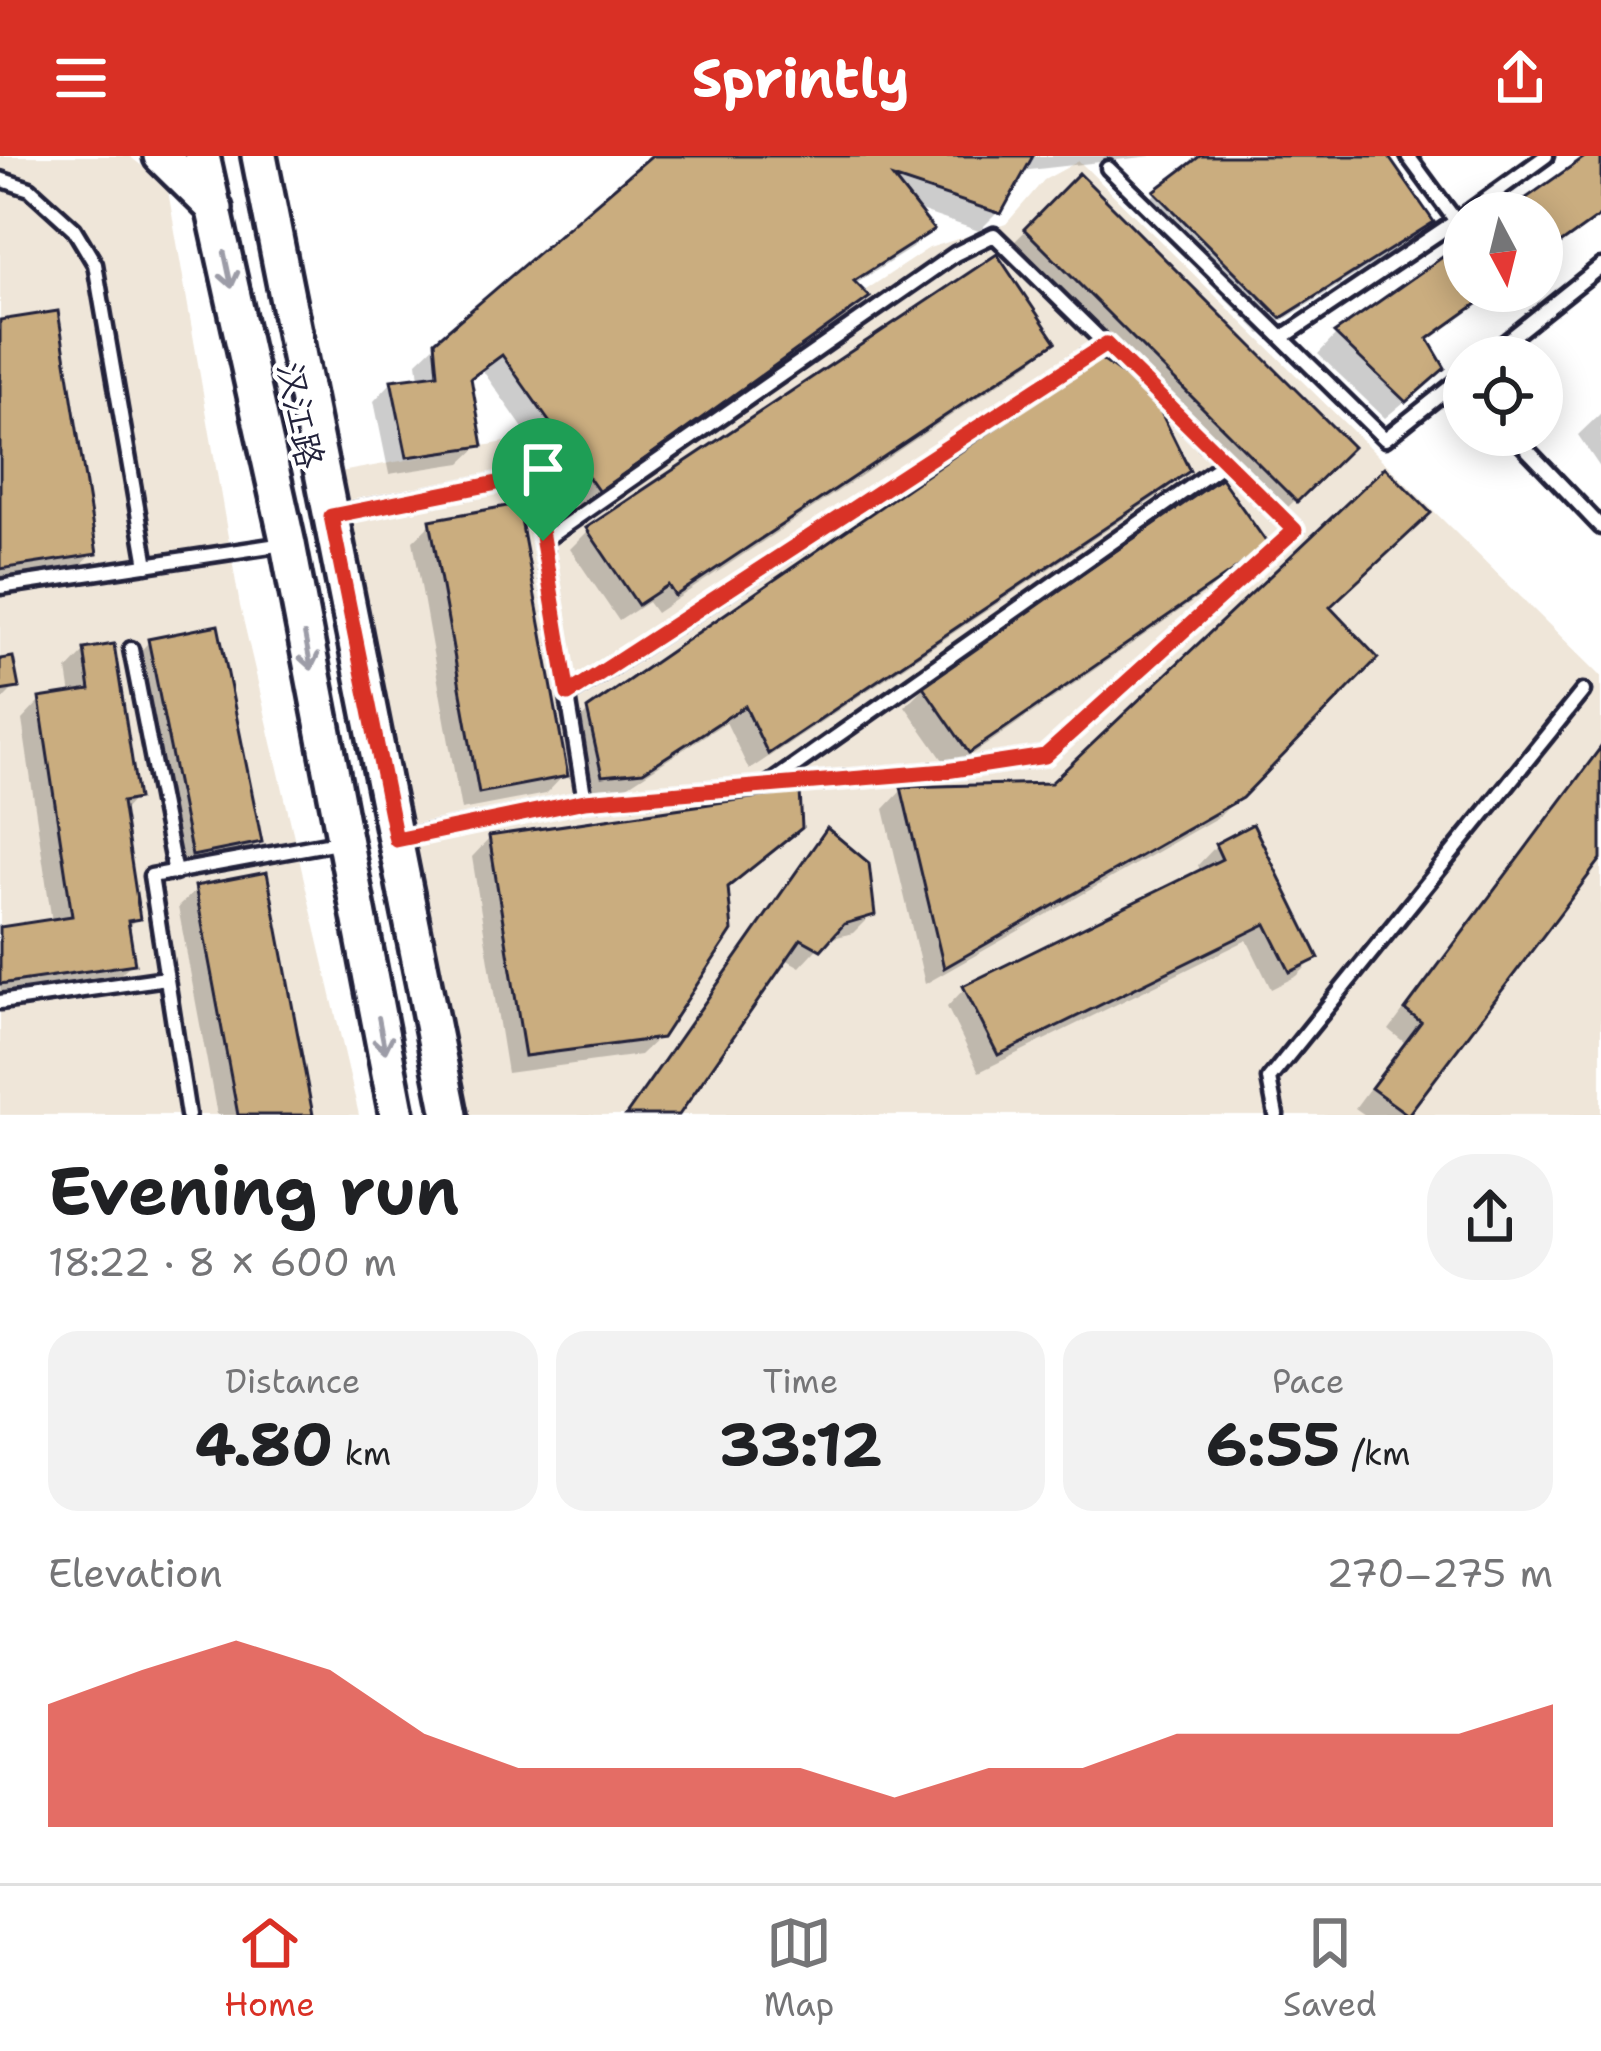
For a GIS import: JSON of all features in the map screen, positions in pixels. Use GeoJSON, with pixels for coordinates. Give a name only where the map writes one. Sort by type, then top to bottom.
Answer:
{"type":"FeatureCollection","features":[{"type":"Feature","properties":{"kind":"main road"},"geometry":{"type":"LineString","coordinates":[[161,156],[215,209]]}},
{"type":"Feature","properties":{"kind":"main road","name":"汉江路"},"geometry":{"type":"LineString","coordinates":[[202,156],[288,544],[397,1115]]}},
{"type":"Feature","properties":{"kind":"main road","name":"汉江路"},"geometry":{"type":"LineString","coordinates":[[259,156],[451,1115]]}},
{"type":"Feature","properties":{"kind":"main road"},"geometry":{"type":"LineString","coordinates":[[267,195],[268,156]]}},
{"type":"Feature","properties":{"kind":"lane"},"geometry":{"type":"LineString","coordinates":[[1408,156],[1443,195]]}},
{"type":"Feature","properties":{"kind":"lane"},"geometry":{"type":"LineString","coordinates":[[1496,192],[1546,156]]}},
{"type":"Feature","properties":{"kind":"lane"},"geometry":{"type":"LineString","coordinates":[[1108,168],[1385,439],[1443,395]]}},
{"type":"Feature","properties":{"kind":"lane"},"geometry":{"type":"LineString","coordinates":[[0,178],[30,189],[74,229],[95,264],[146,565]]}},
{"type":"Feature","properties":{"kind":"lane"},"geometry":{"type":"LineString","coordinates":[[1282,338],[1443,229]]}},
{"type":"Feature","properties":{"kind":"lane"},"geometry":{"type":"LineString","coordinates":[[396,840],[585,801],[946,771],[1045,756],[1295,530],[994,235],[956,254],[543,541]]}},
{"type":"Feature","properties":{"kind":"lane"},"geometry":{"type":"LineString","coordinates":[[1513,336],[1601,266]]}},
{"type":"Feature","properties":{"kind":"lane"},"geometry":{"type":"LineString","coordinates":[[568,694],[1106,344]]}},
{"type":"Feature","properties":{"kind":"lane"},"geometry":{"type":"LineString","coordinates":[[1533,456],[1601,527]]}},
{"type":"Feature","properties":{"kind":"lane"},"geometry":{"type":"LineString","coordinates":[[766,786],[1226,462]]}},
{"type":"Feature","properties":{"kind":"lane"},"geometry":{"type":"LineString","coordinates":[[331,516],[532,476],[585,801]]}},
{"type":"Feature","properties":{"kind":"lane"},"geometry":{"type":"LineString","coordinates":[[0,587],[288,544]]}},
{"type":"Feature","properties":{"kind":"lane"},"geometry":{"type":"LineString","coordinates":[[131,649],[175,873]]}},
{"type":"Feature","properties":{"kind":"lane"},"geometry":{"type":"LineString","coordinates":[[1276,1115],[1269,1079],[1583,691]]}},
{"type":"Feature","properties":{"kind":"lane"},"geometry":{"type":"LineString","coordinates":[[186,1115],[151,876],[344,841]]}},
{"type":"Feature","properties":{"kind":"lane"},"geometry":{"type":"LineString","coordinates":[[0,1002],[166,978]]}},
{"type":"Feature","properties":{"kind":"shaded area"},"geometry":{"type":"Polygon","coordinates":[[[0,156],[129,156],[167,185],[240,606],[359,1115],[0,1115],[0,156]]]}},
{"type":"Feature","properties":{"kind":"shaded area"},"geometry":{"type":"Polygon","coordinates":[[[1079,161],[1601,676],[1601,1115],[462,1115],[335,473],[538,436],[565,490],[929,248],[1006,224],[1044,180],[1079,161]]]}},
{"type":"Feature","properties":{"kind":"building"},"geometry":{"type":"Polygon","coordinates":[[[651,156],[1033,156],[1001,214],[893,178],[934,230],[854,281],[870,297],[599,492],[502,355],[471,378],[483,446],[407,457],[391,380],[438,374],[435,341],[651,156]]]}},
{"type":"Feature","properties":{"kind":"building"},"geometry":{"type":"Polygon","coordinates":[[[1200,156],[1388,156],[1434,222],[1281,318],[1154,191],[1200,156]]]}},
{"type":"Feature","properties":{"kind":"building"},"geometry":{"type":"Polygon","coordinates":[[[1586,156],[1601,156],[1601,215],[1563,242],[1563,192],[1535,192],[1586,156]]]}},
{"type":"Feature","properties":{"kind":"building"},"geometry":{"type":"Polygon","coordinates":[[[1079,173],[1353,447],[1297,502],[1024,229],[1079,173]]]}},
{"type":"Feature","properties":{"kind":"building"},"geometry":{"type":"Polygon","coordinates":[[[997,254],[1056,342],[675,596],[668,585],[638,605],[586,528],[997,254]]]}},
{"type":"Feature","properties":{"kind":"building"},"geometry":{"type":"Polygon","coordinates":[[[1443,257],[1443,312],[1466,312],[1428,339],[1443,370],[1406,402],[1334,333],[1443,257]]]}},
{"type":"Feature","properties":{"kind":"building"},"geometry":{"type":"Polygon","coordinates":[[[58,311],[97,554],[0,569],[0,320],[58,311]]]}},
{"type":"Feature","properties":{"kind":"building"},"geometry":{"type":"Polygon","coordinates":[[[1098,357],[1153,396],[1190,471],[768,754],[745,706],[643,772],[602,776],[587,709],[1098,357]]]}},
{"type":"Feature","properties":{"kind":"building"},"geometry":{"type":"Polygon","coordinates":[[[1385,467],[1431,513],[1330,607],[1378,658],[1242,798],[944,968],[901,787],[1051,783],[1385,467]]]}},
{"type":"Feature","properties":{"kind":"building"},"geometry":{"type":"Polygon","coordinates":[[[1221,478],[1269,546],[969,753],[922,685],[1221,478]]]}},
{"type":"Feature","properties":{"kind":"building"},"geometry":{"type":"Polygon","coordinates":[[[518,504],[568,776],[479,793],[430,520],[518,504]]]}},
{"type":"Feature","properties":{"kind":"building"},"geometry":{"type":"Polygon","coordinates":[[[218,625],[262,842],[192,856],[148,639],[218,625]]]}},
{"type":"Feature","properties":{"kind":"building"},"geometry":{"type":"Polygon","coordinates":[[[114,644],[138,799],[122,802],[140,919],[128,921],[135,964],[0,984],[0,927],[72,916],[39,698],[90,690],[84,649],[114,644]]]}},
{"type":"Feature","properties":{"kind":"building"},"geometry":{"type":"Polygon","coordinates":[[[13,657],[19,688],[0,691],[0,659],[13,657]]]}},
{"type":"Feature","properties":{"kind":"building"},"geometry":{"type":"Polygon","coordinates":[[[1601,747],[1601,859],[1408,1115],[1371,1088],[1421,1022],[1405,1010],[1601,747]]]}},
{"type":"Feature","properties":{"kind":"building"},"geometry":{"type":"Polygon","coordinates":[[[800,791],[802,828],[728,887],[732,931],[662,1038],[525,1056],[489,836],[800,791]]]}},
{"type":"Feature","properties":{"kind":"building"},"geometry":{"type":"Polygon","coordinates":[[[1253,824],[1319,958],[1290,972],[1266,924],[998,1055],[963,986],[1222,859],[1215,844],[1253,824]]]}},
{"type":"Feature","properties":{"kind":"building"},"geometry":{"type":"Polygon","coordinates":[[[827,828],[869,863],[875,915],[844,924],[821,950],[801,939],[679,1115],[626,1115],[827,828]]]}},
{"type":"Feature","properties":{"kind":"building"},"geometry":{"type":"Polygon","coordinates":[[[267,872],[313,1115],[238,1115],[195,886],[267,872]]]}},
{"type":"Feature","properties":{"kind":"route"},"geometry":{"type":"LineString","coordinates":[[1106,344],[1295,530],[1045,756],[946,771],[585,801],[396,840],[331,516],[532,476],[543,541],[568,694],[1106,344]]}}]}
